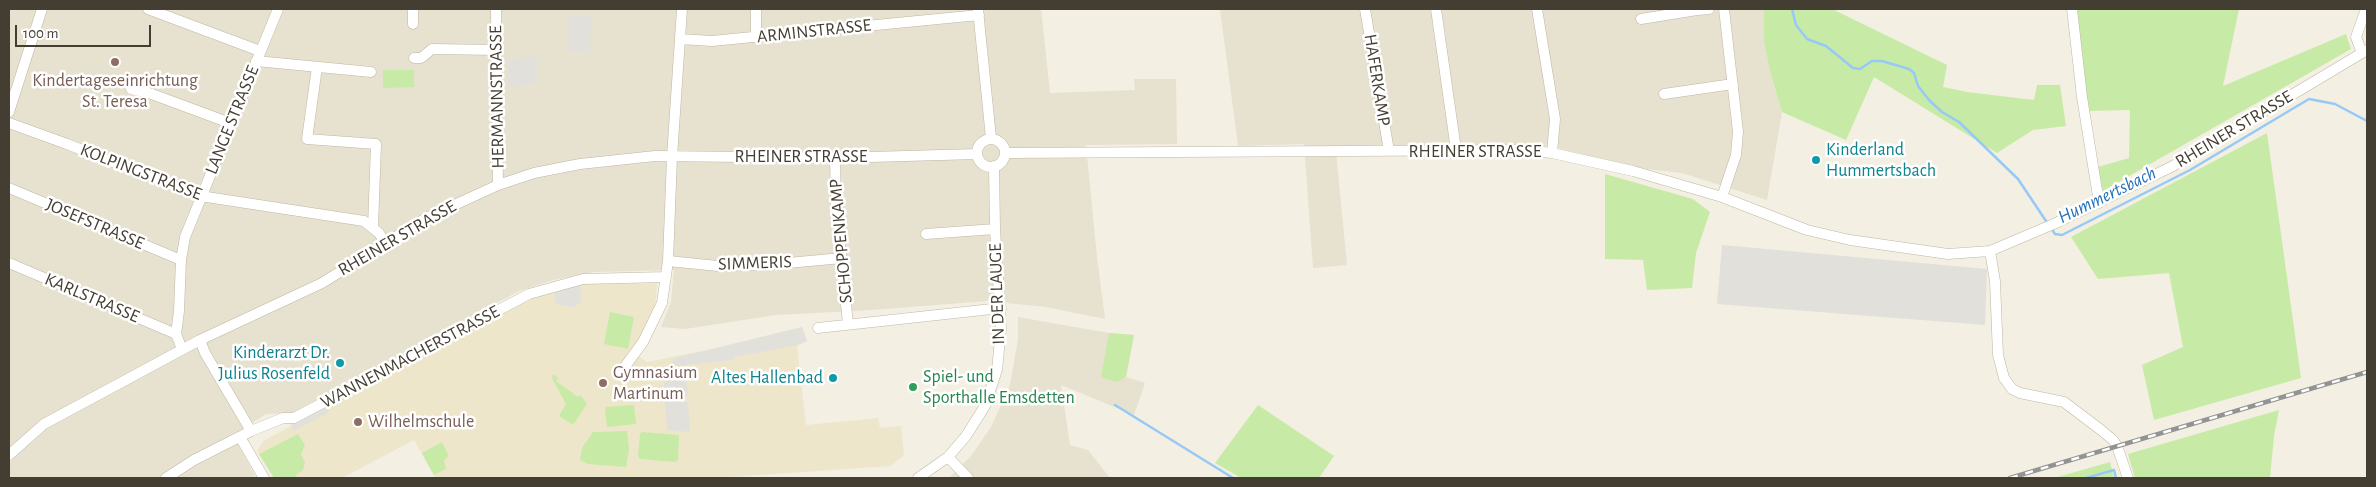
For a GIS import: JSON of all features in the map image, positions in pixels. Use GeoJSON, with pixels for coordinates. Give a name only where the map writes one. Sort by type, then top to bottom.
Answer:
{"type":"FeatureCollection","features":[{"type":"Feature","properties":{"kind":"street"},"geometry":{"type":"LineString","coordinates":[[9,112],[42,9]]}},
{"type":"Feature","properties":{"kind":"street"},"geometry":{"type":"LineString","coordinates":[[148,9],[260,51]]}},
{"type":"Feature","properties":{"kind":"street","name":"LANGE STRASSE"},"geometry":{"type":"LineString","coordinates":[[176,334],[180,311],[181,260],[185,237],[200,196],[278,9]]}},
{"type":"Feature","properties":{"kind":"street"},"geometry":{"type":"LineString","coordinates":[[413,9],[413,24]]}},
{"type":"Feature","properties":{"kind":"street","name":"HERMANNSTRASSE"},"geometry":{"type":"LineString","coordinates":[[496,9],[498,185]]}},
{"type":"Feature","properties":{"kind":"street"},"geometry":{"type":"LineString","coordinates":[[621,372],[643,342],[656,319],[662,303],[668,261],[672,157],[682,9]]}},
{"type":"Feature","properties":{"kind":"street"},"geometry":{"type":"LineString","coordinates":[[756,9],[756,37]]}},
{"type":"Feature","properties":{"kind":"street","name":"HAFERKAMP"},"geometry":{"type":"LineString","coordinates":[[1365,9],[1389,151]]}},
{"type":"Feature","properties":{"kind":"street"},"geometry":{"type":"LineString","coordinates":[[1436,9],[1456,150]]}},
{"type":"Feature","properties":{"kind":"street"},"geometry":{"type":"LineString","coordinates":[[1537,9],[1555,119],[1552,152]]}},
{"type":"Feature","properties":{"kind":"street"},"geometry":{"type":"LineString","coordinates":[[1641,19],[1709,9]]}},
{"type":"Feature","properties":{"kind":"street"},"geometry":{"type":"LineString","coordinates":[[1722,197],[1736,155],[1738,132],[1724,9]]}},
{"type":"Feature","properties":{"kind":"street"},"geometry":{"type":"LineString","coordinates":[[2072,9],[2082,97],[2099,204]]}},
{"type":"Feature","properties":{"kind":"street"},"geometry":{"type":"LineString","coordinates":[[2364,52],[2356,38],[2366,9]]}},
{"type":"Feature","properties":{"kind":"street"},"geometry":{"type":"LineString","coordinates":[[978,12],[991,138]]}},
{"type":"Feature","properties":{"kind":"street","name":"ARMINSTRASSE"},"geometry":{"type":"LineString","coordinates":[[680,39],[712,41],[978,12]]}},
{"type":"Feature","properties":{"kind":"street"},"geometry":{"type":"LineString","coordinates":[[414,58],[421,58],[432,49],[496,50]]}},
{"type":"Feature","properties":{"kind":"street","name":"RHEINER STRASSE"},"geometry":{"type":"LineString","coordinates":[[1005,152],[1456,150],[1552,152],[1633,171],[1722,197],[1807,230],[1857,242],[1948,254],[1990,250],[2043,230],[2099,204],[2173,166],[2364,52]]}},
{"type":"Feature","properties":{"kind":"street"},"geometry":{"type":"LineString","coordinates":[[256,61],[371,72]]}},
{"type":"Feature","properties":{"kind":"street"},"geometry":{"type":"LineString","coordinates":[[316,67],[307,138],[376,144],[373,227],[385,243]]}},
{"type":"Feature","properties":{"kind":"street"},"geometry":{"type":"LineString","coordinates":[[1664,94],[1733,84]]}},
{"type":"Feature","properties":{"kind":"street"},"geometry":{"type":"LineString","coordinates":[[132,89],[149,92],[230,123]]}},
{"type":"Feature","properties":{"kind":"street","name":"KOLPINGSTRASSE"},"geometry":{"type":"LineString","coordinates":[[9,123],[200,196],[364,221],[373,227]]}},
{"type":"Feature","properties":{"kind":"street"},"geometry":{"type":"LineString","coordinates":[[991,138],[1001,142],[1005,152],[1002,161],[994,166],[983,164],[977,154],[980,143],[991,138]]}},
{"type":"Feature","properties":{"kind":"street","name":"RHEINER STRASSE"},"geometry":{"type":"LineString","coordinates":[[9,455],[44,424],[182,349],[322,283],[426,218],[498,185],[534,173],[580,164],[655,156],[835,158],[977,154]]}},
{"type":"Feature","properties":{"kind":"street","name":"SCHOPPENKAMP"},"geometry":{"type":"LineString","coordinates":[[835,158],[848,324]]}},
{"type":"Feature","properties":{"kind":"street","name":"IN DER LAUGE"},"geometry":{"type":"LineString","coordinates":[[918,478],[948,457],[978,420],[993,386],[1001,346],[1001,308],[994,229],[994,166]]}},
{"type":"Feature","properties":{"kind":"street","name":"JOSEFSTRASSE"},"geometry":{"type":"LineString","coordinates":[[9,188],[181,260]]}},
{"type":"Feature","properties":{"kind":"street","name":"IN DER LAUGE"},"geometry":{"type":"LineString","coordinates":[[926,234],[994,229]]}},
{"type":"Feature","properties":{"kind":"street"},"geometry":{"type":"LineString","coordinates":[[1990,250],[1995,281],[1998,355],[2004,378],[2012,389],[2020,394],[2057,400],[2073,407],[2114,440],[2128,478]]}},
{"type":"Feature","properties":{"kind":"street","name":"SIMMERIS"},"geometry":{"type":"LineString","coordinates":[[668,261],[718,266],[766,266],[842,258]]}},
{"type":"Feature","properties":{"kind":"street","name":"KARLSTRASSE"},"geometry":{"type":"LineString","coordinates":[[9,264],[176,334]]}},
{"type":"Feature","properties":{"kind":"street","name":"WANNENMACHERSTRASSE"},"geometry":{"type":"LineString","coordinates":[[166,478],[194,460],[250,431],[283,418],[294,418],[529,294],[583,279],[666,277]]}},
{"type":"Feature","properties":{"kind":"street"},"geometry":{"type":"LineString","coordinates":[[818,328],[1001,308]]}},
{"type":"Feature","properties":{"kind":"street"},"geometry":{"type":"LineString","coordinates":[[176,334],[182,349]]}},
{"type":"Feature","properties":{"kind":"street"},"geometry":{"type":"LineString","coordinates":[[200,340],[205,353],[250,431]]}},
{"type":"Feature","properties":{"kind":"street"},"geometry":{"type":"LineString","coordinates":[[240,437],[264,478]]}},
{"type":"Feature","properties":{"kind":"street"},"geometry":{"type":"LineString","coordinates":[[948,457],[968,478]]}},
{"type":"Feature","properties":{"kind":"shaded area"},"geometry":{"type":"Polygon","coordinates":[[[9,9],[1041,9],[1050,93],[1135,90],[1134,79],[1176,79],[1177,144],[1086,145],[1105,319],[1046,307],[987,301],[776,315],[685,329],[661,327],[671,302],[674,270],[594,272],[553,280],[519,291],[292,413],[266,414],[233,435],[256,478],[9,478],[9,9]]]}},
{"type":"Feature","properties":{"kind":"shaded area"},"geometry":{"type":"Polygon","coordinates":[[[1220,9],[1764,9],[1764,41],[1770,72],[1782,112],[1767,200],[1682,173],[1638,168],[1549,146],[1404,146],[1336,152],[1347,265],[1313,268],[1304,144],[1238,146],[1220,9]]]}},
{"type":"Feature","properties":{"kind":"shaded area"},"geometry":{"type":"Polygon","coordinates":[[[591,16],[590,51],[568,52],[567,17],[591,16]]]}},
{"type":"Feature","properties":{"kind":"shaded area"},"geometry":{"type":"Polygon","coordinates":[[[537,57],[538,83],[508,87],[507,60],[537,57]]]}},
{"type":"Feature","properties":{"kind":"shaded area"},"geometry":{"type":"Polygon","coordinates":[[[1722,245],[1987,269],[1985,325],[1717,304],[1722,245]]]}},
{"type":"Feature","properties":{"kind":"shaded area","name":"Gymnasium Martinum"},"geometry":{"type":"Polygon","coordinates":[[[657,283],[655,310],[632,352],[647,362],[732,345],[802,327],[807,341],[797,346],[806,425],[878,418],[880,428],[901,426],[904,455],[890,466],[715,478],[435,478],[414,440],[342,478],[274,478],[257,451],[263,441],[291,426],[294,418],[325,402],[327,407],[531,298],[581,284],[657,283]]]}},
{"type":"Feature","properties":{"kind":"shaded area"},"geometry":{"type":"Polygon","coordinates":[[[580,285],[582,303],[576,304],[575,308],[555,304],[555,292],[580,285]]]}},
{"type":"Feature","properties":{"kind":"shaded area"},"geometry":{"type":"Polygon","coordinates":[[[1018,317],[1109,333],[1134,335],[1126,377],[1145,383],[1134,415],[1061,385],[1070,445],[1088,450],[1110,478],[949,478],[971,456],[991,427],[1010,385],[1018,339],[1018,317]]]}},
{"type":"Feature","properties":{"kind":"shaded area"},"geometry":{"type":"Polygon","coordinates":[[[802,327],[807,341],[794,346],[733,357],[733,360],[677,366],[669,365],[675,358],[802,327]]]}},
{"type":"Feature","properties":{"kind":"shaded area"},"geometry":{"type":"Polygon","coordinates":[[[673,368],[685,369],[688,395],[680,396],[681,402],[688,402],[690,432],[667,430],[664,382],[670,380],[673,368]]]}},
{"type":"Feature","properties":{"kind":"shaded area"},"geometry":{"type":"Polygon","coordinates":[[[325,402],[329,412],[294,431],[291,426],[294,418],[325,402]]]}},
{"type":"Feature","properties":{"kind":"green space"},"geometry":{"type":"Polygon","coordinates":[[[1764,9],[1832,9],[1947,65],[1943,87],[1967,92],[2034,100],[2037,85],[2060,85],[2066,126],[2033,130],[1997,153],[1874,77],[1846,140],[1782,112],[1770,72],[1764,41],[1764,9]]]}},
{"type":"Feature","properties":{"kind":"green space"},"geometry":{"type":"Polygon","coordinates":[[[2076,9],[2239,9],[2223,86],[2346,34],[2351,49],[2103,191],[2098,167],[2129,158],[2130,110],[2088,111],[2076,9]]]}},
{"type":"Feature","properties":{"kind":"green space"},"geometry":{"type":"Polygon","coordinates":[[[383,70],[414,70],[414,87],[383,88],[383,70]]]}},
{"type":"Feature","properties":{"kind":"green space"},"geometry":{"type":"Polygon","coordinates":[[[2267,133],[2301,378],[2154,420],[2142,365],[2183,347],[2169,273],[2098,279],[2071,237],[2267,133]]]}},
{"type":"Feature","properties":{"kind":"green space"},"geometry":{"type":"Polygon","coordinates":[[[1605,174],[1693,199],[1710,212],[1696,253],[1692,288],[1647,290],[1643,260],[1605,259],[1605,174]]]}},
{"type":"Feature","properties":{"kind":"green space"},"geometry":{"type":"Polygon","coordinates":[[[610,312],[634,317],[628,349],[604,344],[610,312]]]}},
{"type":"Feature","properties":{"kind":"green space"},"geometry":{"type":"Polygon","coordinates":[[[1109,333],[1134,335],[1126,377],[1117,382],[1101,377],[1109,333]]]}},
{"type":"Feature","properties":{"kind":"green space"},"geometry":{"type":"Polygon","coordinates":[[[553,374],[558,378],[556,381],[578,397],[580,395],[587,404],[573,425],[559,416],[566,404],[552,378],[553,374]]]}},
{"type":"Feature","properties":{"kind":"green space"},"geometry":{"type":"Polygon","coordinates":[[[634,405],[636,424],[607,427],[605,407],[634,405]]]}},
{"type":"Feature","properties":{"kind":"green space"},"geometry":{"type":"Polygon","coordinates":[[[1258,405],[1334,456],[1319,478],[1241,478],[1215,463],[1258,405]]]}},
{"type":"Feature","properties":{"kind":"green space"},"geometry":{"type":"Polygon","coordinates":[[[2279,410],[2274,436],[2270,478],[2135,478],[2128,454],[2279,410]]]}},
{"type":"Feature","properties":{"kind":"green space"},"geometry":{"type":"Polygon","coordinates":[[[627,431],[629,449],[626,467],[588,464],[580,460],[582,448],[593,432],[627,431]]]}},
{"type":"Feature","properties":{"kind":"green space"},"geometry":{"type":"Polygon","coordinates":[[[642,432],[679,435],[678,460],[675,462],[640,459],[638,456],[640,434],[642,432]]]}},
{"type":"Feature","properties":{"kind":"green space"},"geometry":{"type":"Polygon","coordinates":[[[298,434],[305,445],[301,454],[305,463],[303,470],[296,475],[297,478],[274,478],[259,454],[298,434]]]}},
{"type":"Feature","properties":{"kind":"green space"},"geometry":{"type":"Polygon","coordinates":[[[442,442],[449,456],[444,460],[446,469],[434,475],[422,453],[442,442]]]}},
{"type":"Feature","properties":{"kind":"green space"},"geometry":{"type":"Polygon","coordinates":[[[2110,462],[2114,478],[2054,478],[2110,462]]]}},
{"type":"Feature","properties":{"kind":"waterway","name":"Hummertsbach"},"geometry":{"type":"LineString","coordinates":[[1792,9],[1796,25],[1807,39],[1826,46],[1853,68],[1860,69],[1872,61],[1882,61],[1909,69],[1914,73],[1918,86],[1929,100],[1942,112],[1959,122],[2018,179],[2048,224]]}},
{"type":"Feature","properties":{"kind":"waterway","name":"Hummertsbach"},"geometry":{"type":"LineString","coordinates":[[2051,228],[2055,234],[2062,235],[2190,170],[2309,99],[2335,104],[2367,121]]}},
{"type":"Feature","properties":{"kind":"waterway"},"geometry":{"type":"LineString","coordinates":[[1115,405],[1233,478]]}},
{"type":"Feature","properties":{"kind":"waterway"},"geometry":{"type":"LineString","coordinates":[[2086,478],[2114,470],[2116,478]]}},
{"type":"Feature","properties":{"kind":"railway"},"geometry":{"type":"LineString","coordinates":[[2010,478],[2367,372]]}},
{"type":"Feature","properties":{"kind":"place","name":"Kindertageseinrichtung St. Teresa"},"geometry":{"type":"Point","coordinates":[115,62]}},
{"type":"Feature","properties":{"kind":"place","name":"Kinderland Hummertsbach"},"geometry":{"type":"Point","coordinates":[1816,160]}},
{"type":"Feature","properties":{"kind":"place","name":"Kinderarzt Dr. Julius Rosenfeld"},"geometry":{"type":"Point","coordinates":[340,363]}},
{"type":"Feature","properties":{"kind":"place","name":"Altes Hallenbad"},"geometry":{"type":"Point","coordinates":[833,378]}},
{"type":"Feature","properties":{"kind":"place","name":"Gymnasium Martinum"},"geometry":{"type":"Point","coordinates":[603,383]}},
{"type":"Feature","properties":{"kind":"place","name":"Spiel- und Sporthalle Emsdetten"},"geometry":{"type":"Point","coordinates":[913,387]}},
{"type":"Feature","properties":{"kind":"place","name":"Wilhelmschule"},"geometry":{"type":"Point","coordinates":[358,422]}}]}
